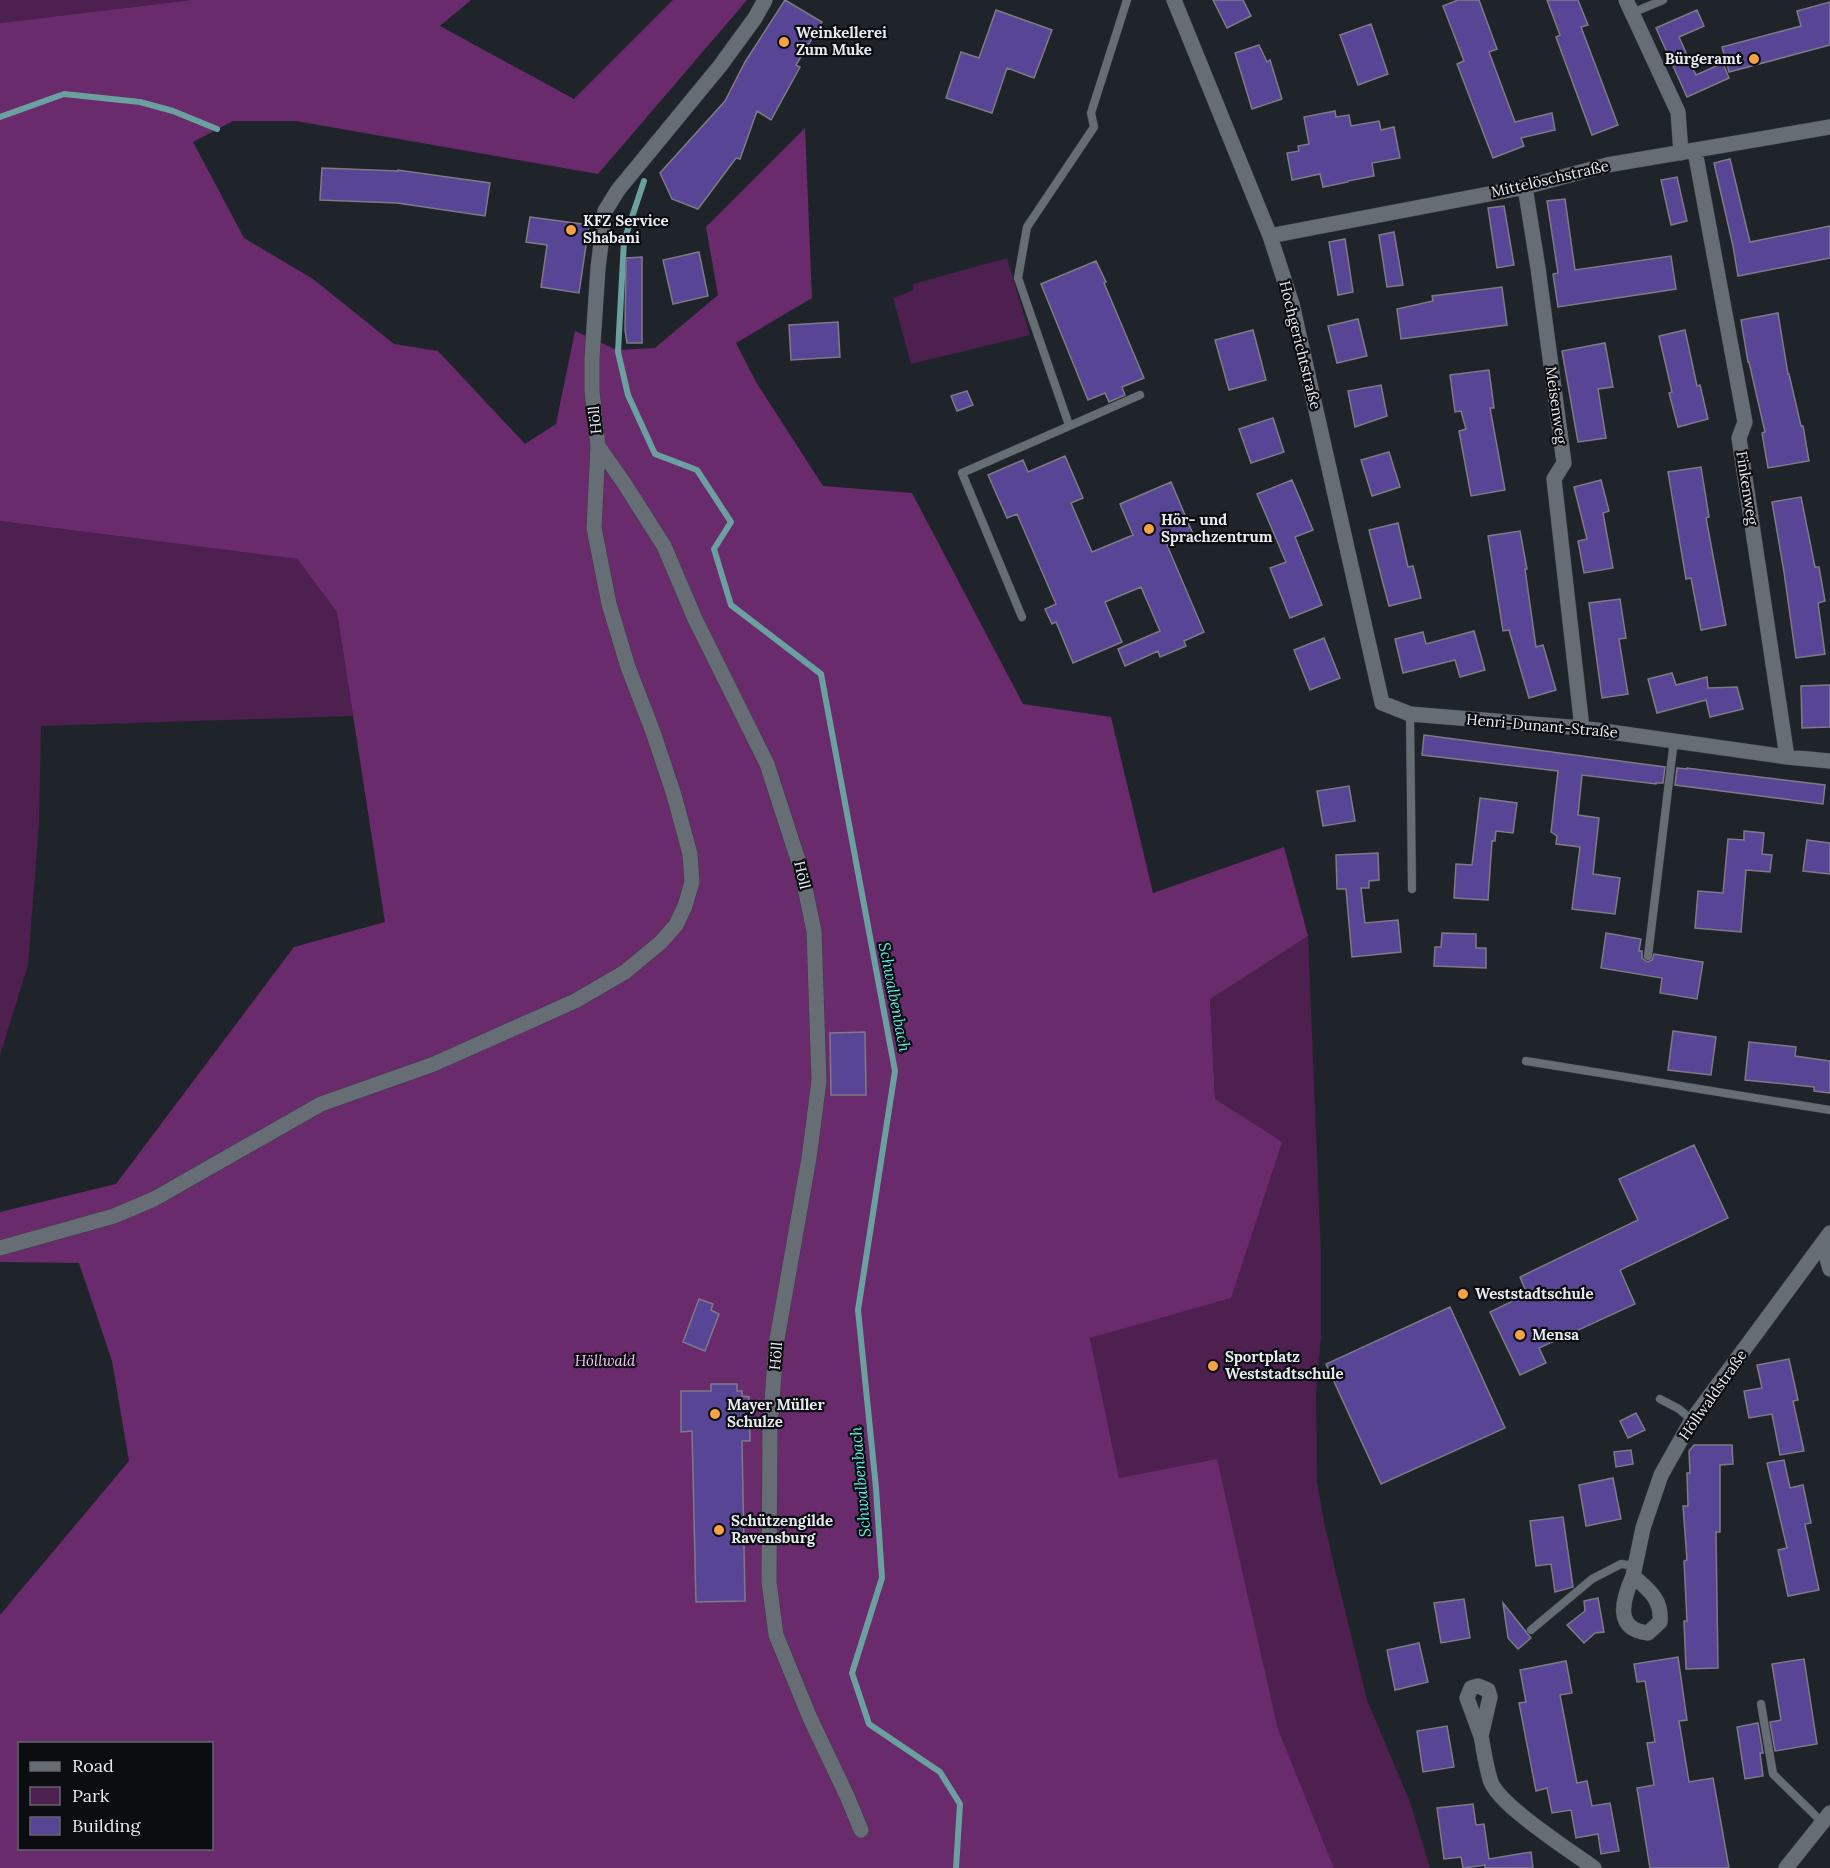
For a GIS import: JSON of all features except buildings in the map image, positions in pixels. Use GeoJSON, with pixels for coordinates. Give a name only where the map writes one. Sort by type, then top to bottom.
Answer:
{"type":"FeatureCollection","features":[{"type":"Feature","properties":{"kind":"street","name":"Höll"},"geometry":{"type":"LineString","coordinates":[[765,0],[755,18],[720,66],[618,189],[605,211],[598,267],[592,391],[598,446],[664,546],[695,619],[767,764],[801,868],[814,931],[819,1081],[809,1158],[776,1345],[770,1430],[769,1582],[776,1635],[810,1718],[861,1830]]}},
{"type":"Feature","properties":{"kind":"street","name":"Hochgerichtstraße"},"geometry":{"type":"LineString","coordinates":[[1174,0],[1270,236],[1292,304],[1382,703]]}},
{"type":"Feature","properties":{"kind":"street","name":"Finkenweg"},"geometry":{"type":"LineString","coordinates":[[1629,6],[1678,112],[1688,152],[1744,422],[1739,438],[1787,756]]}},
{"type":"Feature","properties":{"kind":"street","name":"Mittelöschstraße"},"geometry":{"type":"LineString","coordinates":[[1270,236],[1525,187],[1607,165],[1830,127]]}},
{"type":"Feature","properties":{"kind":"street","name":"Meisenweg"},"geometry":{"type":"LineString","coordinates":[[1525,187],[1564,463],[1554,480],[1582,728]]}},
{"type":"Feature","properties":{"kind":"street"},"geometry":{"type":"LineString","coordinates":[[0,1248],[114,1216],[154,1199],[321,1104],[434,1064],[575,1000],[624,972],[661,942],[676,925],[685,906],[692,882],[690,854],[674,795],[628,667],[609,604],[594,528],[598,446]]}},
{"type":"Feature","properties":{"kind":"street","name":"Henri-Dunant-Straße"},"geometry":{"type":"LineString","coordinates":[[1382,703],[1410,714],[1582,728],[1830,761]]}},
{"type":"Feature","properties":{"kind":"street"},"geometry":{"type":"LineString","coordinates":[[1826,1238],[1830,1269]]}},
{"type":"Feature","properties":{"kind":"street","name":"Höllwaldstraße"},"geometry":{"type":"LineString","coordinates":[[1634,1571],[1643,1528],[1661,1474],[1692,1420],[1826,1238]]}},
{"type":"Feature","properties":{"kind":"street"},"geometry":{"type":"LineString","coordinates":[[1481,1736],[1491,1783],[1498,1792],[1524,1818],[1594,1868]]}},
{"type":"Feature","properties":{"kind":"street"},"geometry":{"type":"LineString","coordinates":[[1786,1868],[1826,1817]]}},
{"type":"Feature","properties":{"kind":"lane"},"geometry":{"type":"LineString","coordinates":[[1069,425],[1018,278],[1027,228],[1094,127],[1091,113],[1127,0]]}},
{"type":"Feature","properties":{"kind":"lane"},"geometry":{"type":"LineString","coordinates":[[1629,6],[1663,0]]}},
{"type":"Feature","properties":{"kind":"lane"},"geometry":{"type":"LineString","coordinates":[[1023,617],[962,472],[1140,395]]}},
{"type":"Feature","properties":{"kind":"lane"},"geometry":{"type":"LineString","coordinates":[[1410,714],[1412,888]]}},
{"type":"Feature","properties":{"kind":"lane"},"geometry":{"type":"LineString","coordinates":[[1648,956],[1674,740]]}},
{"type":"Feature","properties":{"kind":"lane"},"geometry":{"type":"LineString","coordinates":[[1526,1060],[1830,1110]]}},
{"type":"Feature","properties":{"kind":"lane"},"geometry":{"type":"LineString","coordinates":[[1660,1399],[1679,1409],[1692,1420]]}},
{"type":"Feature","properties":{"kind":"lane"},"geometry":{"type":"LineString","coordinates":[[1531,1630],[1592,1579],[1620,1564],[1634,1571]]}},
{"type":"Feature","properties":{"kind":"lane"},"geometry":{"type":"LineString","coordinates":[[1761,1704],[1773,1774],[1826,1817]]}},
{"type":"Feature","properties":{"kind":"green space"},"geometry":{"type":"Polygon","coordinates":[[[0,0],[192,0],[0,23],[0,0]]]}},
{"type":"Feature","properties":{"kind":"green space","name":"Höllwald"},"geometry":{"type":"Polygon","coordinates":[[[192,0],[471,0],[440,26],[574,99],[673,0],[747,0],[598,174],[296,121],[233,121],[193,142],[244,238],[313,279],[394,344],[438,351],[525,444],[556,424],[575,331],[617,350],[655,348],[718,295],[706,227],[805,128],[812,298],[736,343],[756,382],[823,486],[912,493],[1023,704],[1111,717],[1153,893],[1284,847],[1308,936],[1210,999],[1215,1099],[1282,1142],[1231,1298],[1090,1338],[1119,1478],[1217,1459],[1278,1729],[1334,1868],[0,1868],[0,1615],[129,1461],[112,1361],[79,1263],[0,1262],[0,1212],[116,1184],[294,947],[385,922],[337,612],[297,559],[0,521],[0,23],[192,0]]]}},
{"type":"Feature","properties":{"kind":"green space"},"geometry":{"type":"Polygon","coordinates":[[[1007,258],[1030,335],[911,364],[893,298],[914,290],[913,284],[1007,258]]]}},
{"type":"Feature","properties":{"kind":"green space"},"geometry":{"type":"Polygon","coordinates":[[[0,521],[297,559],[337,612],[353,716],[41,726],[39,823],[28,965],[0,1055],[0,521]]]}},
{"type":"Feature","properties":{"kind":"green space"},"geometry":{"type":"Polygon","coordinates":[[[1308,936],[1321,1256],[1321,1336],[1316,1394],[1317,1482],[1324,1522],[1367,1700],[1410,1802],[1430,1868],[1334,1868],[1278,1729],[1217,1460],[1119,1478],[1090,1337],[1231,1298],[1215,1099],[1210,998],[1308,936]]]}},
{"type":"Feature","properties":{"kind":"waterway"},"geometry":{"type":"LineString","coordinates":[[0,117],[64,94],[140,102],[173,111],[217,129]]}},
{"type":"Feature","properties":{"kind":"waterway","name":"Schwalbenbach"},"geometry":{"type":"LineString","coordinates":[[644,181],[624,241],[618,352],[628,395],[655,454],[697,470],[731,522],[714,549],[731,605],[821,674],[895,1071],[858,1310],[876,1488],[882,1578],[852,1673],[869,1724],[940,1772],[960,1804],[956,1868]]}},
{"type":"Feature","properties":{"kind":"place","name":"Weinkellerei Zum Muke"},"geometry":{"type":"Point","coordinates":[784,42]}},
{"type":"Feature","properties":{"kind":"place","name":"Bürgeramt"},"geometry":{"type":"Point","coordinates":[1754,59]}},
{"type":"Feature","properties":{"kind":"place","name":"KFZ Service Shabani"},"geometry":{"type":"Point","coordinates":[571,230]}},
{"type":"Feature","properties":{"kind":"place","name":"Hör- und Sprachzentrum"},"geometry":{"type":"Point","coordinates":[1149,529]}},
{"type":"Feature","properties":{"kind":"place","name":"Weststadtschule"},"geometry":{"type":"Point","coordinates":[1463,1294]}},
{"type":"Feature","properties":{"kind":"place","name":"Mensa"},"geometry":{"type":"Point","coordinates":[1520,1335]}},
{"type":"Feature","properties":{"kind":"place","name":"Sportplatz Weststadtschule"},"geometry":{"type":"Point","coordinates":[1213,1366]}},
{"type":"Feature","properties":{"kind":"place","name":"Mayer Müller Schulze"},"geometry":{"type":"Point","coordinates":[715,1414]}},
{"type":"Feature","properties":{"kind":"place","name":"Schützengilde Ravensburg"},"geometry":{"type":"Point","coordinates":[719,1530]}}]}
